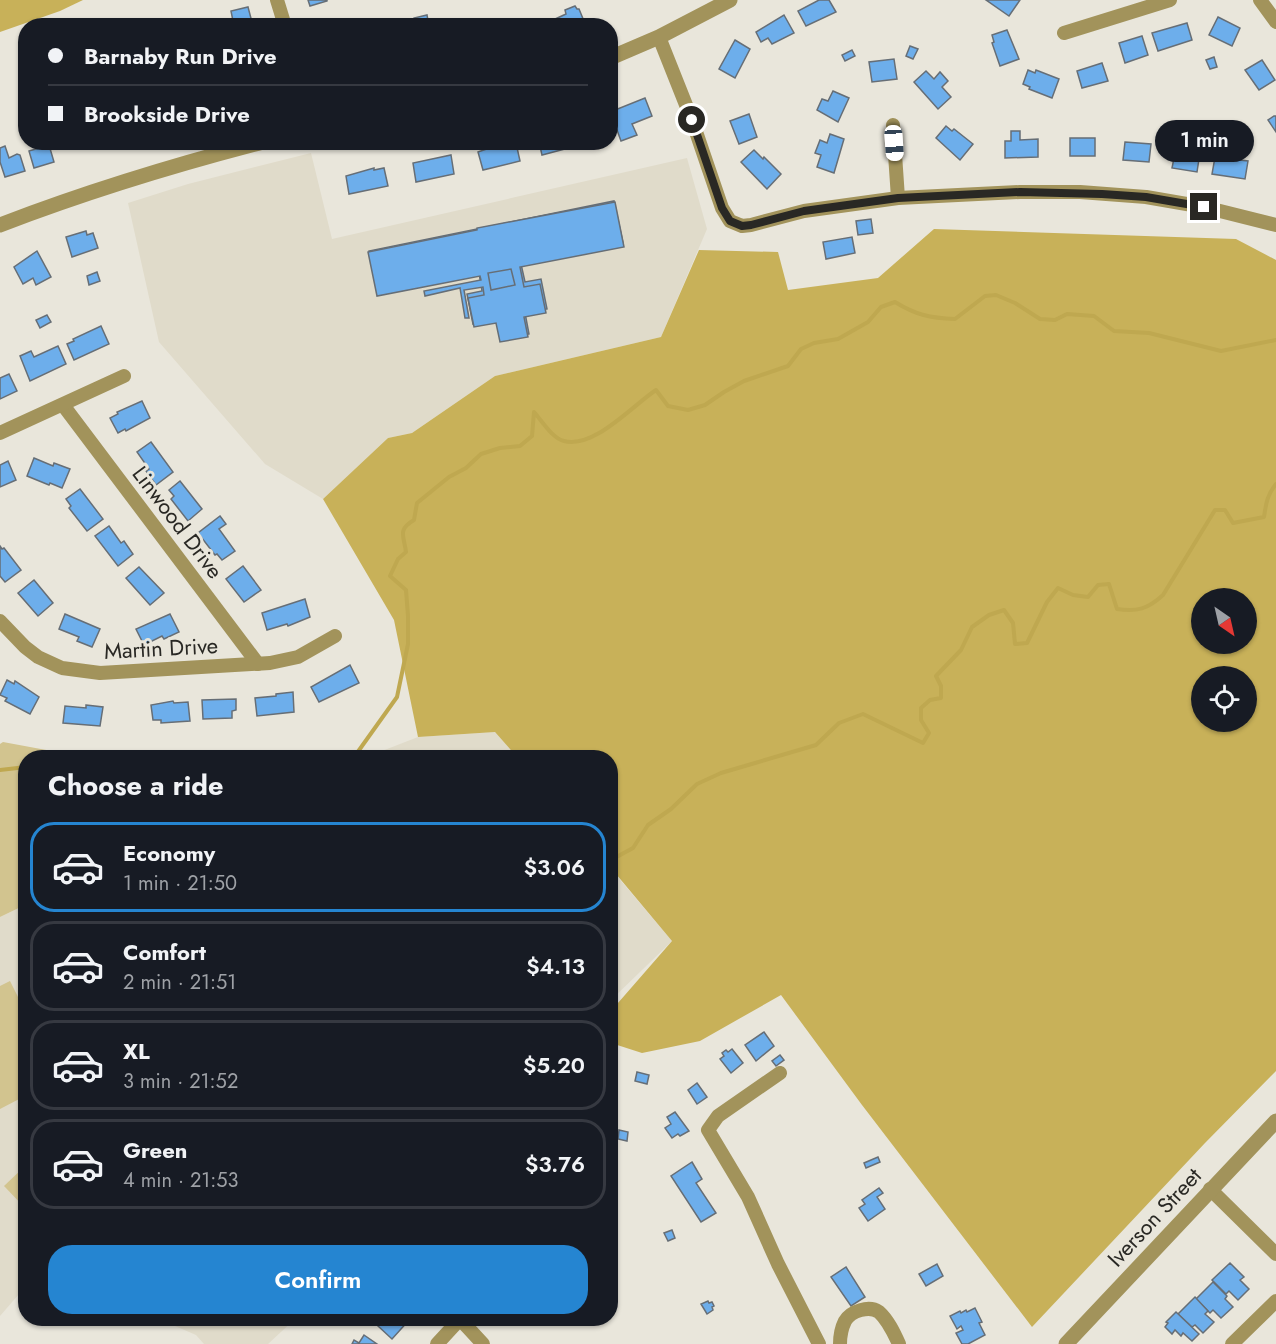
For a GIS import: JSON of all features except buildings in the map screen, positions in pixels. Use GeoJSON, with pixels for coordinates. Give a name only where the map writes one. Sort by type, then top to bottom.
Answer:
{"type":"FeatureCollection","features":[{"type":"Feature","properties":{"kind":"street"},"geometry":{"type":"LineString","coordinates":[[277,0],[283,18]]}},
{"type":"Feature","properties":{"kind":"street"},"geometry":{"type":"LineString","coordinates":[[618,55],[659,37],[730,0]]}},
{"type":"Feature","properties":{"kind":"street"},"geometry":{"type":"LineString","coordinates":[[1064,33],[1170,0]]}},
{"type":"Feature","properties":{"kind":"street"},"geometry":{"type":"LineString","coordinates":[[1260,0],[1276,22]]}},
{"type":"Feature","properties":{"kind":"street"},"geometry":{"type":"LineString","coordinates":[[659,37],[692,120],[722,208],[730,221],[742,226],[804,211],[898,198],[1020,192],[1080,192],[1146,197],[1276,225]]}},
{"type":"Feature","properties":{"kind":"street"},"geometry":{"type":"LineString","coordinates":[[893,125],[898,198]]}},
{"type":"Feature","properties":{"kind":"street"},"geometry":{"type":"LineString","coordinates":[[0,225],[73,197],[233,150]]}},
{"type":"Feature","properties":{"kind":"street"},"geometry":{"type":"LineString","coordinates":[[0,433],[124,376]]}},
{"type":"Feature","properties":{"kind":"street","name":"Linwood Drive"},"geometry":{"type":"LineString","coordinates":[[63,405],[258,664]]}},
{"type":"Feature","properties":{"kind":"street","name":"Martin Drive"},"geometry":{"type":"LineString","coordinates":[[0,621],[38,657],[62,668],[100,673],[270,663],[298,657],[334,636]]}},
{"type":"Feature","properties":{"kind":"street"},"geometry":{"type":"LineString","coordinates":[[780,1073],[718,1116],[708,1130],[748,1197],[778,1264],[819,1344]]}},
{"type":"Feature","properties":{"kind":"street","name":"Iverson Street"},"geometry":{"type":"LineString","coordinates":[[1066,1344],[1276,1121]]}},
{"type":"Feature","properties":{"kind":"street"},"geometry":{"type":"LineString","coordinates":[[1210,1189],[1276,1254]]}},
{"type":"Feature","properties":{"kind":"street"},"geometry":{"type":"LineString","coordinates":[[1232,1344],[1276,1301]]}},
{"type":"Feature","properties":{"kind":"street"},"geometry":{"type":"LineString","coordinates":[[840,1344],[846,1320],[856,1312],[869,1308],[877,1311],[890,1325],[899,1344]]}},
{"type":"Feature","properties":{"kind":"street"},"geometry":{"type":"LineString","coordinates":[[437,1344],[453,1326]]}},
{"type":"Feature","properties":{"kind":"street"},"geometry":{"type":"LineString","coordinates":[[466,1326],[483,1344]]}},
{"type":"Feature","properties":{"kind":"shaded area"},"geometry":{"type":"Polygon","coordinates":[[[0,0],[83,0],[40,18],[18,18],[18,26],[0,32],[0,0]]]}},
{"type":"Feature","properties":{"kind":"shaded area"},"geometry":{"type":"Polygon","coordinates":[[[311,153],[332,239],[687,158],[707,229],[661,337],[495,376],[412,433],[388,438],[323,499],[265,464],[159,342],[128,203],[188,184],[311,153]]]}},
{"type":"Feature","properties":{"kind":"shaded area"},"geometry":{"type":"Polygon","coordinates":[[[934,229],[1236,239],[1276,260],[1276,1071],[1032,1327],[781,995],[700,1041],[642,1053],[618,1045],[618,1003],[672,941],[618,876],[618,750],[511,750],[495,732],[418,737],[394,620],[323,499],[388,438],[412,433],[495,376],[661,337],[699,250],[778,252],[788,290],[878,278],[934,229]]]}},
{"type":"Feature","properties":{"kind":"shaded area"},"geometry":{"type":"Polygon","coordinates":[[[495,732],[511,750],[385,750],[418,737],[495,732]]]}},
{"type":"Feature","properties":{"kind":"shaded area"},"geometry":{"type":"Polygon","coordinates":[[[3,742],[46,750],[18,750],[18,908],[0,917],[0,744],[3,742]]]}},
{"type":"Feature","properties":{"kind":"shaded area"},"geometry":{"type":"Polygon","coordinates":[[[618,877],[672,941],[618,993],[618,877]]]}},
{"type":"Feature","properties":{"kind":"shaded area"},"geometry":{"type":"Polygon","coordinates":[[[18,908],[18,1295],[0,1316],[0,917],[18,908]]]}},
{"type":"Feature","properties":{"kind":"shaded area"},"geometry":{"type":"Polygon","coordinates":[[[10,981],[18,997],[18,1100],[0,1109],[0,986],[10,981]]]}},
{"type":"Feature","properties":{"kind":"shaded area"},"geometry":{"type":"Polygon","coordinates":[[[18,1173],[18,1201],[4,1186],[18,1173]]]}},
{"type":"Feature","properties":{"kind":"shaded area"},"geometry":{"type":"Polygon","coordinates":[[[175,1326],[287,1326],[268,1344],[204,1344],[196,1335],[175,1326]]]}},
{"type":"Feature","properties":{"kind":"waterway"},"geometry":{"type":"LineString","coordinates":[[359,750],[397,697],[408,644],[406,590],[390,576],[398,559],[406,552],[403,530],[414,520],[417,503],[449,477],[466,468],[481,454],[500,448],[520,446],[532,436],[534,412],[555,436],[564,441],[576,442],[600,433],[656,390],[668,406],[688,410],[705,405],[744,381],[788,366],[801,349],[814,343],[838,339],[868,322],[881,307],[895,302],[924,315],[955,319],[985,296],[996,295],[1015,303],[1040,319],[1055,320],[1067,314],[1094,316],[1114,331],[1149,333],[1221,351],[1276,340]]}},
{"type":"Feature","properties":{"kind":"waterway"},"geometry":{"type":"LineString","coordinates":[[618,856],[633,848],[648,825],[671,809],[697,784],[721,773],[816,745],[839,723],[863,714],[923,743],[929,733],[921,720],[921,708],[930,700],[941,698],[941,686],[936,676],[961,650],[972,627],[989,615],[1004,610],[1013,623],[1015,644],[1027,643],[1047,602],[1058,588],[1073,595],[1088,597],[1098,585],[1109,584],[1117,609],[1136,610],[1152,604],[1163,595],[1215,510],[1225,510],[1233,523],[1264,517],[1266,504],[1276,484]]}},
{"type":"Feature","properties":{"kind":"waterway"},"geometry":{"type":"LineString","coordinates":[[0,770],[18,768]]}},
{"type":"Feature","properties":{"kind":"route"},"geometry":{"type":"LineString","coordinates":[[692,120],[722,208],[730,221],[742,226],[804,211],[938,195],[1080,192],[1146,197],[1204,207]]}}]}
